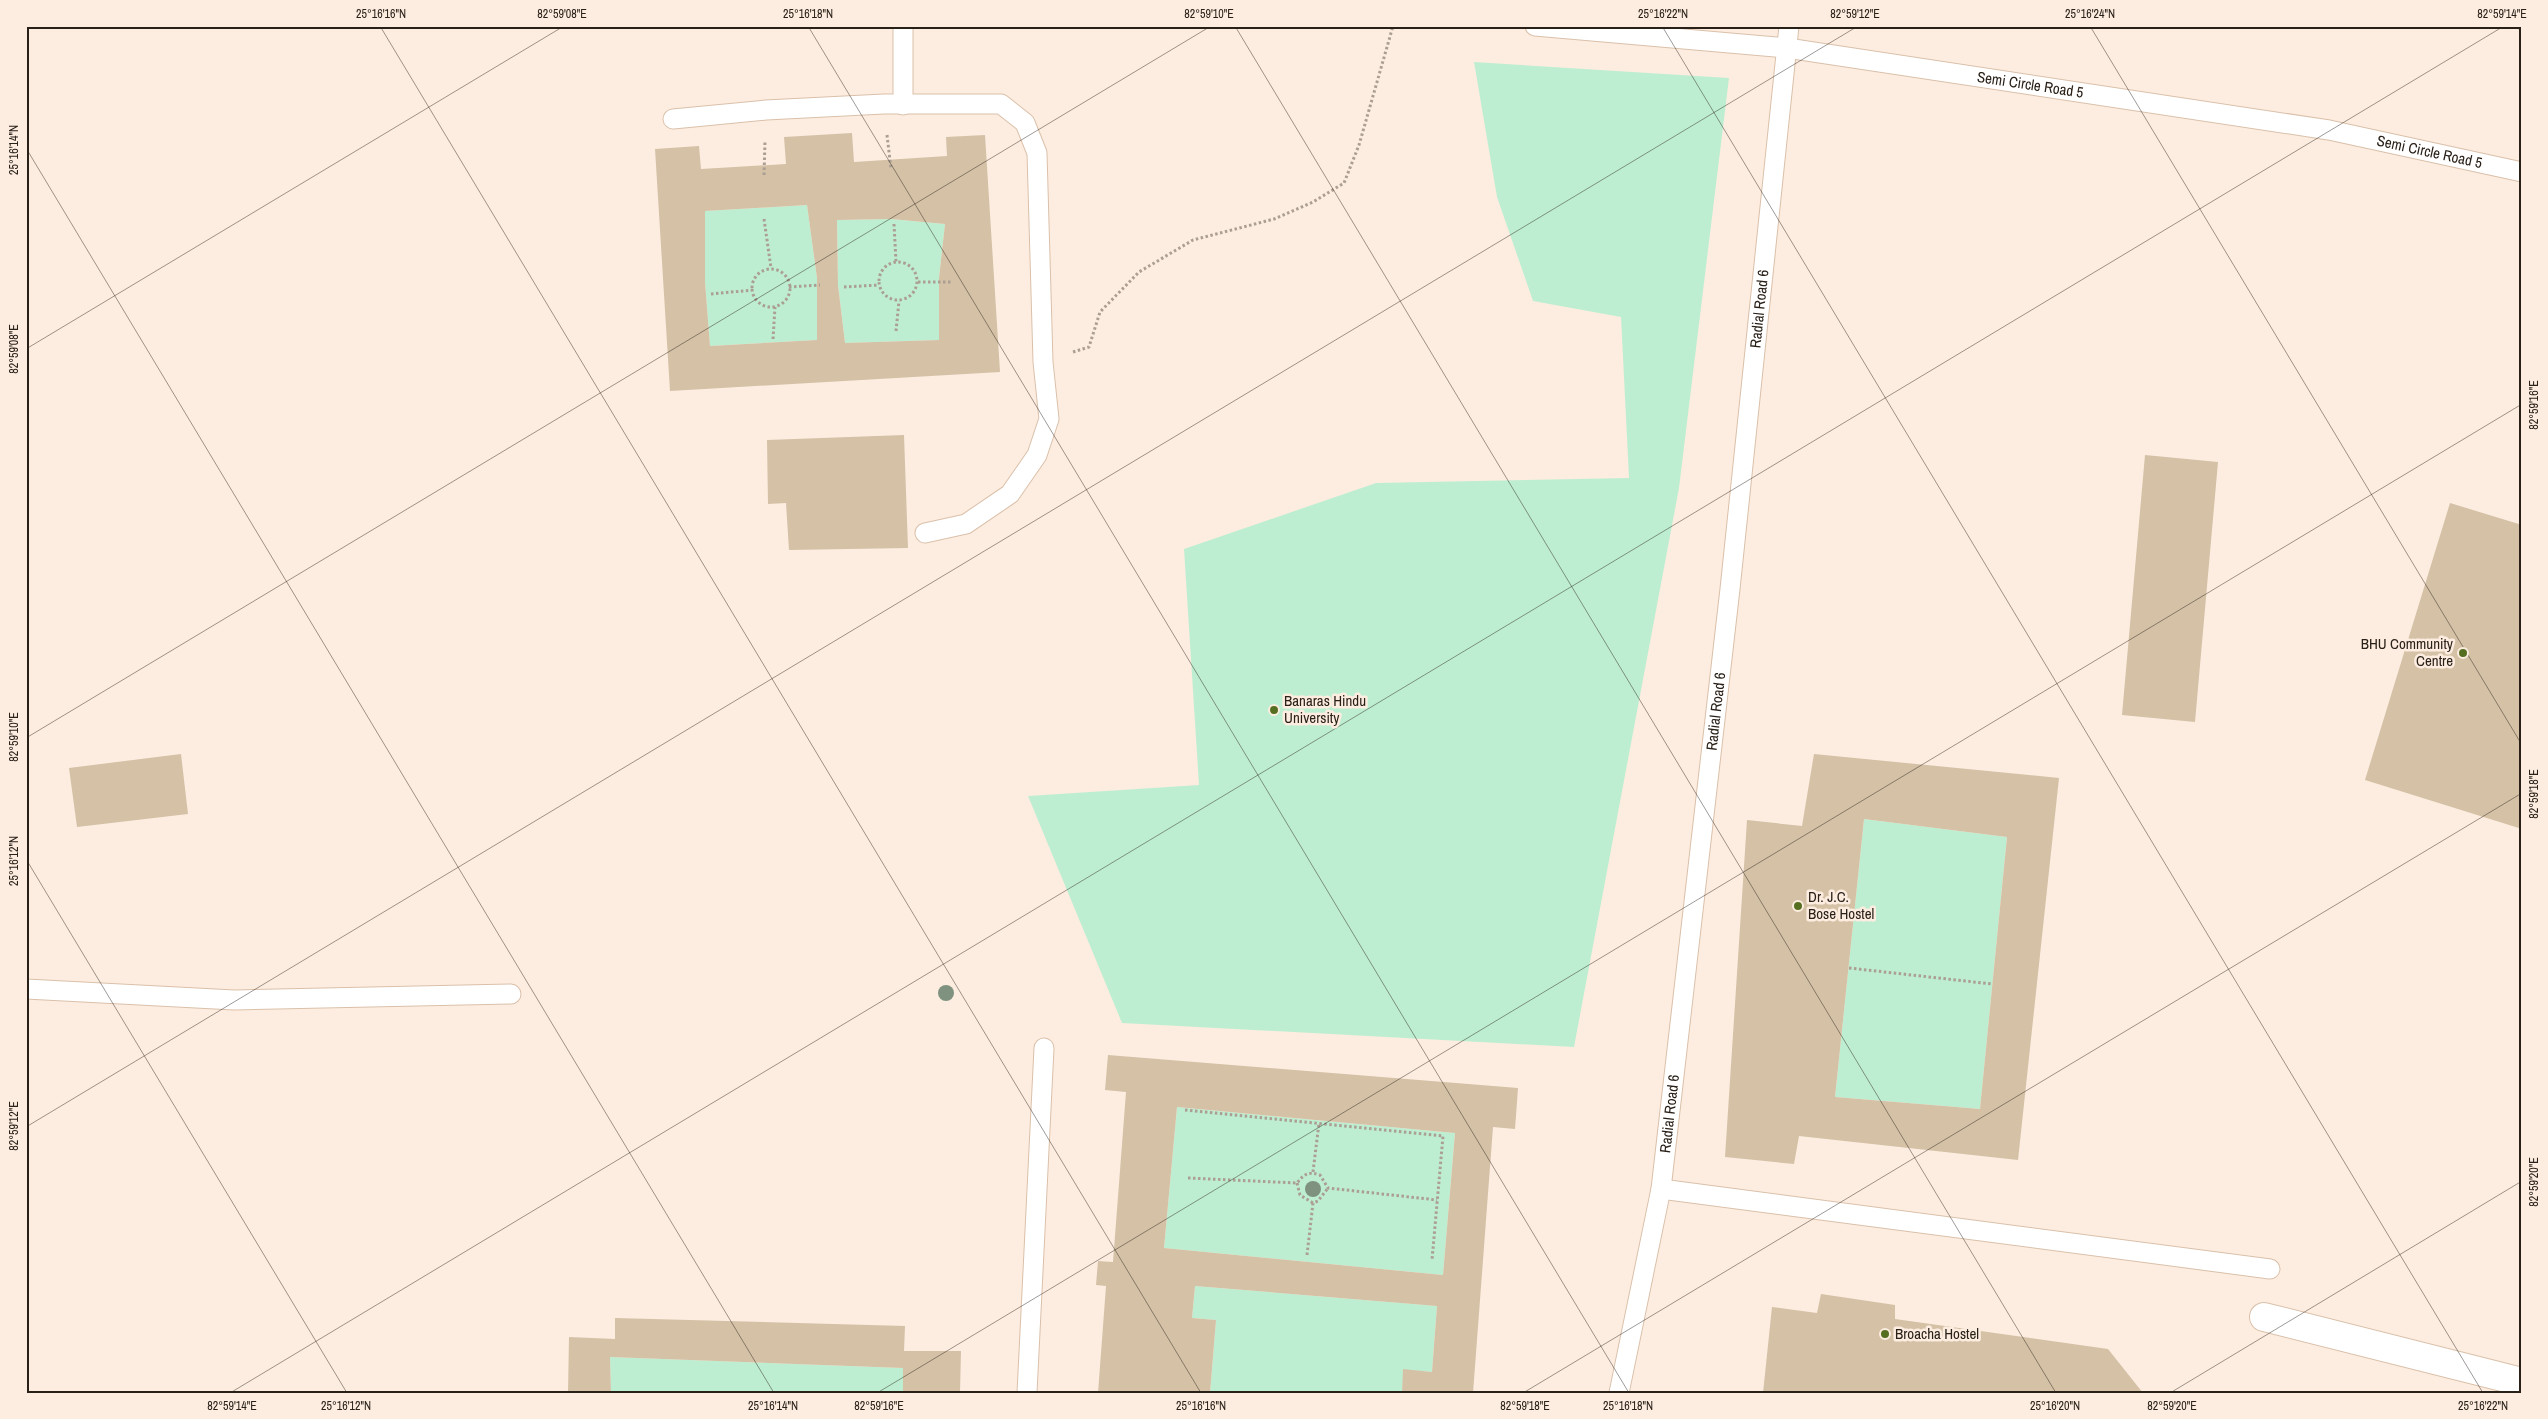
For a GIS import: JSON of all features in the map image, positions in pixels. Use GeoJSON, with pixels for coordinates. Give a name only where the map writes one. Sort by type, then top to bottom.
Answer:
{"type":"FeatureCollection","features":[{"type":"Feature","properties":{"kind":"street"},"geometry":{"type":"LineString","coordinates":[[2264,1317],[2522,1382]]}},
{"type":"Feature","properties":{"kind":"lane"},"geometry":{"type":"LineString","coordinates":[[903,26],[904,104]]}},
{"type":"Feature","properties":{"kind":"lane","name":"Semi Circle Road 5"},"geometry":{"type":"LineString","coordinates":[[1535,26],[1786,48],[2329,130],[2522,172]]}},
{"type":"Feature","properties":{"kind":"lane","name":"Radial Road 6"},"geometry":{"type":"LineString","coordinates":[[1619,1393],[1661,1189],[1731,579],[1789,26]]}},
{"type":"Feature","properties":{"kind":"lane"},"geometry":{"type":"LineString","coordinates":[[673,119],[766,110],[904,104],[1002,104],[1025,123],[1037,153],[1043,362],[1049,419],[1037,455],[1010,494],[966,524],[925,533]]}},
{"type":"Feature","properties":{"kind":"lane"},"geometry":{"type":"LineString","coordinates":[[26,989],[234,1000],[511,994]]}},
{"type":"Feature","properties":{"kind":"lane"},"geometry":{"type":"LineString","coordinates":[[1027,1393],[1044,1048]]}},
{"type":"Feature","properties":{"kind":"lane"},"geometry":{"type":"LineString","coordinates":[[1661,1189],[2270,1269]]}},
{"type":"Feature","properties":{"kind":"path"},"geometry":{"type":"LineString","coordinates":[[1043,362],[1089,347],[1100,312],[1139,272],[1192,240],[1274,219],[1313,202],[1344,183],[1359,145],[1393,26]]}},
{"type":"Feature","properties":{"kind":"path"},"geometry":{"type":"LineString","coordinates":[[764,219],[771,268]]}},
{"type":"Feature","properties":{"kind":"path"},"geometry":{"type":"LineString","coordinates":[[894,224],[896,262]]}},
{"type":"Feature","properties":{"kind":"path"},"geometry":{"type":"LineString","coordinates":[[896,262],[912,267],[918,282],[912,295],[899,301],[890,299],[883,294],[880,285],[880,274],[886,266],[896,262]]}},
{"type":"Feature","properties":{"kind":"path"},"geometry":{"type":"LineString","coordinates":[[771,268],[781,270],[789,287],[790,297],[783,304],[774,307],[760,303],[753,290],[754,279],[760,271],[771,268]]}},
{"type":"Feature","properties":{"kind":"path"},"geometry":{"type":"LineString","coordinates":[[918,282],[952,282]]}},
{"type":"Feature","properties":{"kind":"path"},"geometry":{"type":"LineString","coordinates":[[789,287],[820,285]]}},
{"type":"Feature","properties":{"kind":"path"},"geometry":{"type":"LineString","coordinates":[[844,287],[880,285]]}},
{"type":"Feature","properties":{"kind":"path"},"geometry":{"type":"LineString","coordinates":[[711,294],[753,290]]}},
{"type":"Feature","properties":{"kind":"path"},"geometry":{"type":"LineString","coordinates":[[896,332],[899,301]]}},
{"type":"Feature","properties":{"kind":"path"},"geometry":{"type":"LineString","coordinates":[[773,339],[774,307]]}},
{"type":"Feature","properties":{"kind":"path"},"geometry":{"type":"LineString","coordinates":[[1849,968],[1992,984]]}},
{"type":"Feature","properties":{"kind":"path"},"geometry":{"type":"LineString","coordinates":[[1184,1110],[1443,1136],[1432,1260]]}},
{"type":"Feature","properties":{"kind":"path"},"geometry":{"type":"LineString","coordinates":[[1313,1172],[1320,1123]]}},
{"type":"Feature","properties":{"kind":"path"},"geometry":{"type":"LineString","coordinates":[[1313,1203],[1300,1195],[1297,1182],[1303,1174],[1313,1172],[1320,1175],[1328,1188]]}},
{"type":"Feature","properties":{"kind":"path"},"geometry":{"type":"LineString","coordinates":[[1188,1178],[1297,1182]]}},
{"type":"Feature","properties":{"kind":"path"},"geometry":{"type":"LineString","coordinates":[[1328,1188],[1437,1200]]}},
{"type":"Feature","properties":{"kind":"path"},"geometry":{"type":"LineString","coordinates":[[1313,1203],[1318,1201],[1328,1188]]}},
{"type":"Feature","properties":{"kind":"path"},"geometry":{"type":"LineString","coordinates":[[1307,1255],[1313,1203]]}},
{"type":"Feature","properties":{"kind":"green space"},"geometry":{"type":"Polygon","coordinates":[[[1474,62],[1729,78],[1679,488],[1574,1047],[1122,1023],[1028,796],[1199,785],[1184,549],[1376,483],[1629,478],[1621,317],[1533,301],[1497,197],[1474,62]]]}},
{"type":"Feature","properties":{"kind":"green space"},"geometry":{"type":"Polygon","coordinates":[[[807,205],[817,278],[817,340],[710,346],[705,282],[705,211],[807,205]]]}},
{"type":"Feature","properties":{"kind":"green space"},"geometry":{"type":"Polygon","coordinates":[[[891,219],[945,224],[939,278],[939,340],[845,343],[838,285],[837,220],[891,219]]]}},
{"type":"Feature","properties":{"kind":"green space"},"geometry":{"type":"Polygon","coordinates":[[[1864,819],[2007,837],[1980,1109],[1835,1097],[1864,819]]]}},
{"type":"Feature","properties":{"kind":"green space"},"geometry":{"type":"Polygon","coordinates":[[[1177,1107],[1455,1133],[1443,1275],[1164,1248],[1177,1107]]]}},
{"type":"Feature","properties":{"kind":"green space"},"geometry":{"type":"Polygon","coordinates":[[[1195,1286],[1437,1306],[1432,1372],[1404,1370],[1402,1393],[1210,1393],[1216,1320],[1192,1318],[1195,1286]]]}},
{"type":"Feature","properties":{"kind":"green space"},"geometry":{"type":"Polygon","coordinates":[[[610,1357],[903,1368],[903,1393],[611,1393],[610,1357]]]}},
{"type":"Feature","properties":{"kind":"building"},"geometry":{"type":"Polygon","coordinates":[[[852,133],[854,162],[947,156],[946,137],[985,135],[1000,372],[670,391],[655,149],[699,146],[701,169],[786,164],[784,137],[852,133]],[[807,205],[705,211],[705,282],[710,346],[817,340],[817,278],[807,205]],[[891,219],[837,220],[838,285],[845,343],[939,340],[939,278],[945,224],[891,219]]]}},
{"type":"Feature","properties":{"kind":"building"},"geometry":{"type":"Polygon","coordinates":[[[904,435],[908,548],[789,550],[786,503],[768,504],[767,440],[904,435]]]}},
{"type":"Feature","properties":{"kind":"building"},"geometry":{"type":"Polygon","coordinates":[[[2145,455],[2218,462],[2195,722],[2122,715],[2145,455]]]}},
{"type":"Feature","properties":{"kind":"building","name":"BHU Community Centre"},"geometry":{"type":"Polygon","coordinates":[[[2450,503],[2522,525],[2522,829],[2365,780],[2450,503]]]}},
{"type":"Feature","properties":{"kind":"building"},"geometry":{"type":"Polygon","coordinates":[[[181,754],[188,814],[77,827],[69,768],[181,754]]]}},
{"type":"Feature","properties":{"kind":"building","name":"Dr. J.C. Bose Hostel"},"geometry":{"type":"Polygon","coordinates":[[[1814,754],[2059,778],[2018,1160],[1799,1136],[1794,1164],[1725,1157],[1747,820],[1802,826],[1814,754]],[[1864,819],[1835,1097],[1980,1109],[2007,837],[1864,819]]]}},
{"type":"Feature","properties":{"kind":"building"},"geometry":{"type":"Polygon","coordinates":[[[1108,1055],[1518,1088],[1515,1129],[1493,1127],[1473,1393],[1402,1393],[1403,1369],[1432,1372],[1437,1306],[1195,1286],[1192,1318],[1216,1320],[1210,1393],[1098,1393],[1106,1286],[1096,1285],[1098,1261],[1113,1262],[1126,1092],[1105,1090],[1108,1055]],[[1177,1107],[1164,1248],[1443,1275],[1455,1133],[1177,1107]]]}},
{"type":"Feature","properties":{"kind":"building","name":"Broacha Hostel"},"geometry":{"type":"Polygon","coordinates":[[[1821,1294],[1895,1305],[1895,1319],[2108,1349],[2143,1393],[1763,1393],[1772,1307],[1817,1313],[1821,1294]]]}},
{"type":"Feature","properties":{"kind":"building"},"geometry":{"type":"Polygon","coordinates":[[[615,1318],[905,1326],[904,1351],[961,1351],[960,1393],[903,1393],[903,1368],[610,1357],[611,1393],[568,1393],[569,1337],[615,1339],[615,1318]]]}},
{"type":"Feature","properties":{"kind":"place","name":"BHU Community Centre"},"geometry":{"type":"Point","coordinates":[2463,653]}},
{"type":"Feature","properties":{"kind":"place","name":"Banaras Hindu University"},"geometry":{"type":"Point","coordinates":[1274,710]}},
{"type":"Feature","properties":{"kind":"place","name":"Dr. J.C. Bose Hostel"},"geometry":{"type":"Point","coordinates":[1798,906]}},
{"type":"Feature","properties":{"kind":"place","name":"Broacha Hostel"},"geometry":{"type":"Point","coordinates":[1885,1334]}}]}
